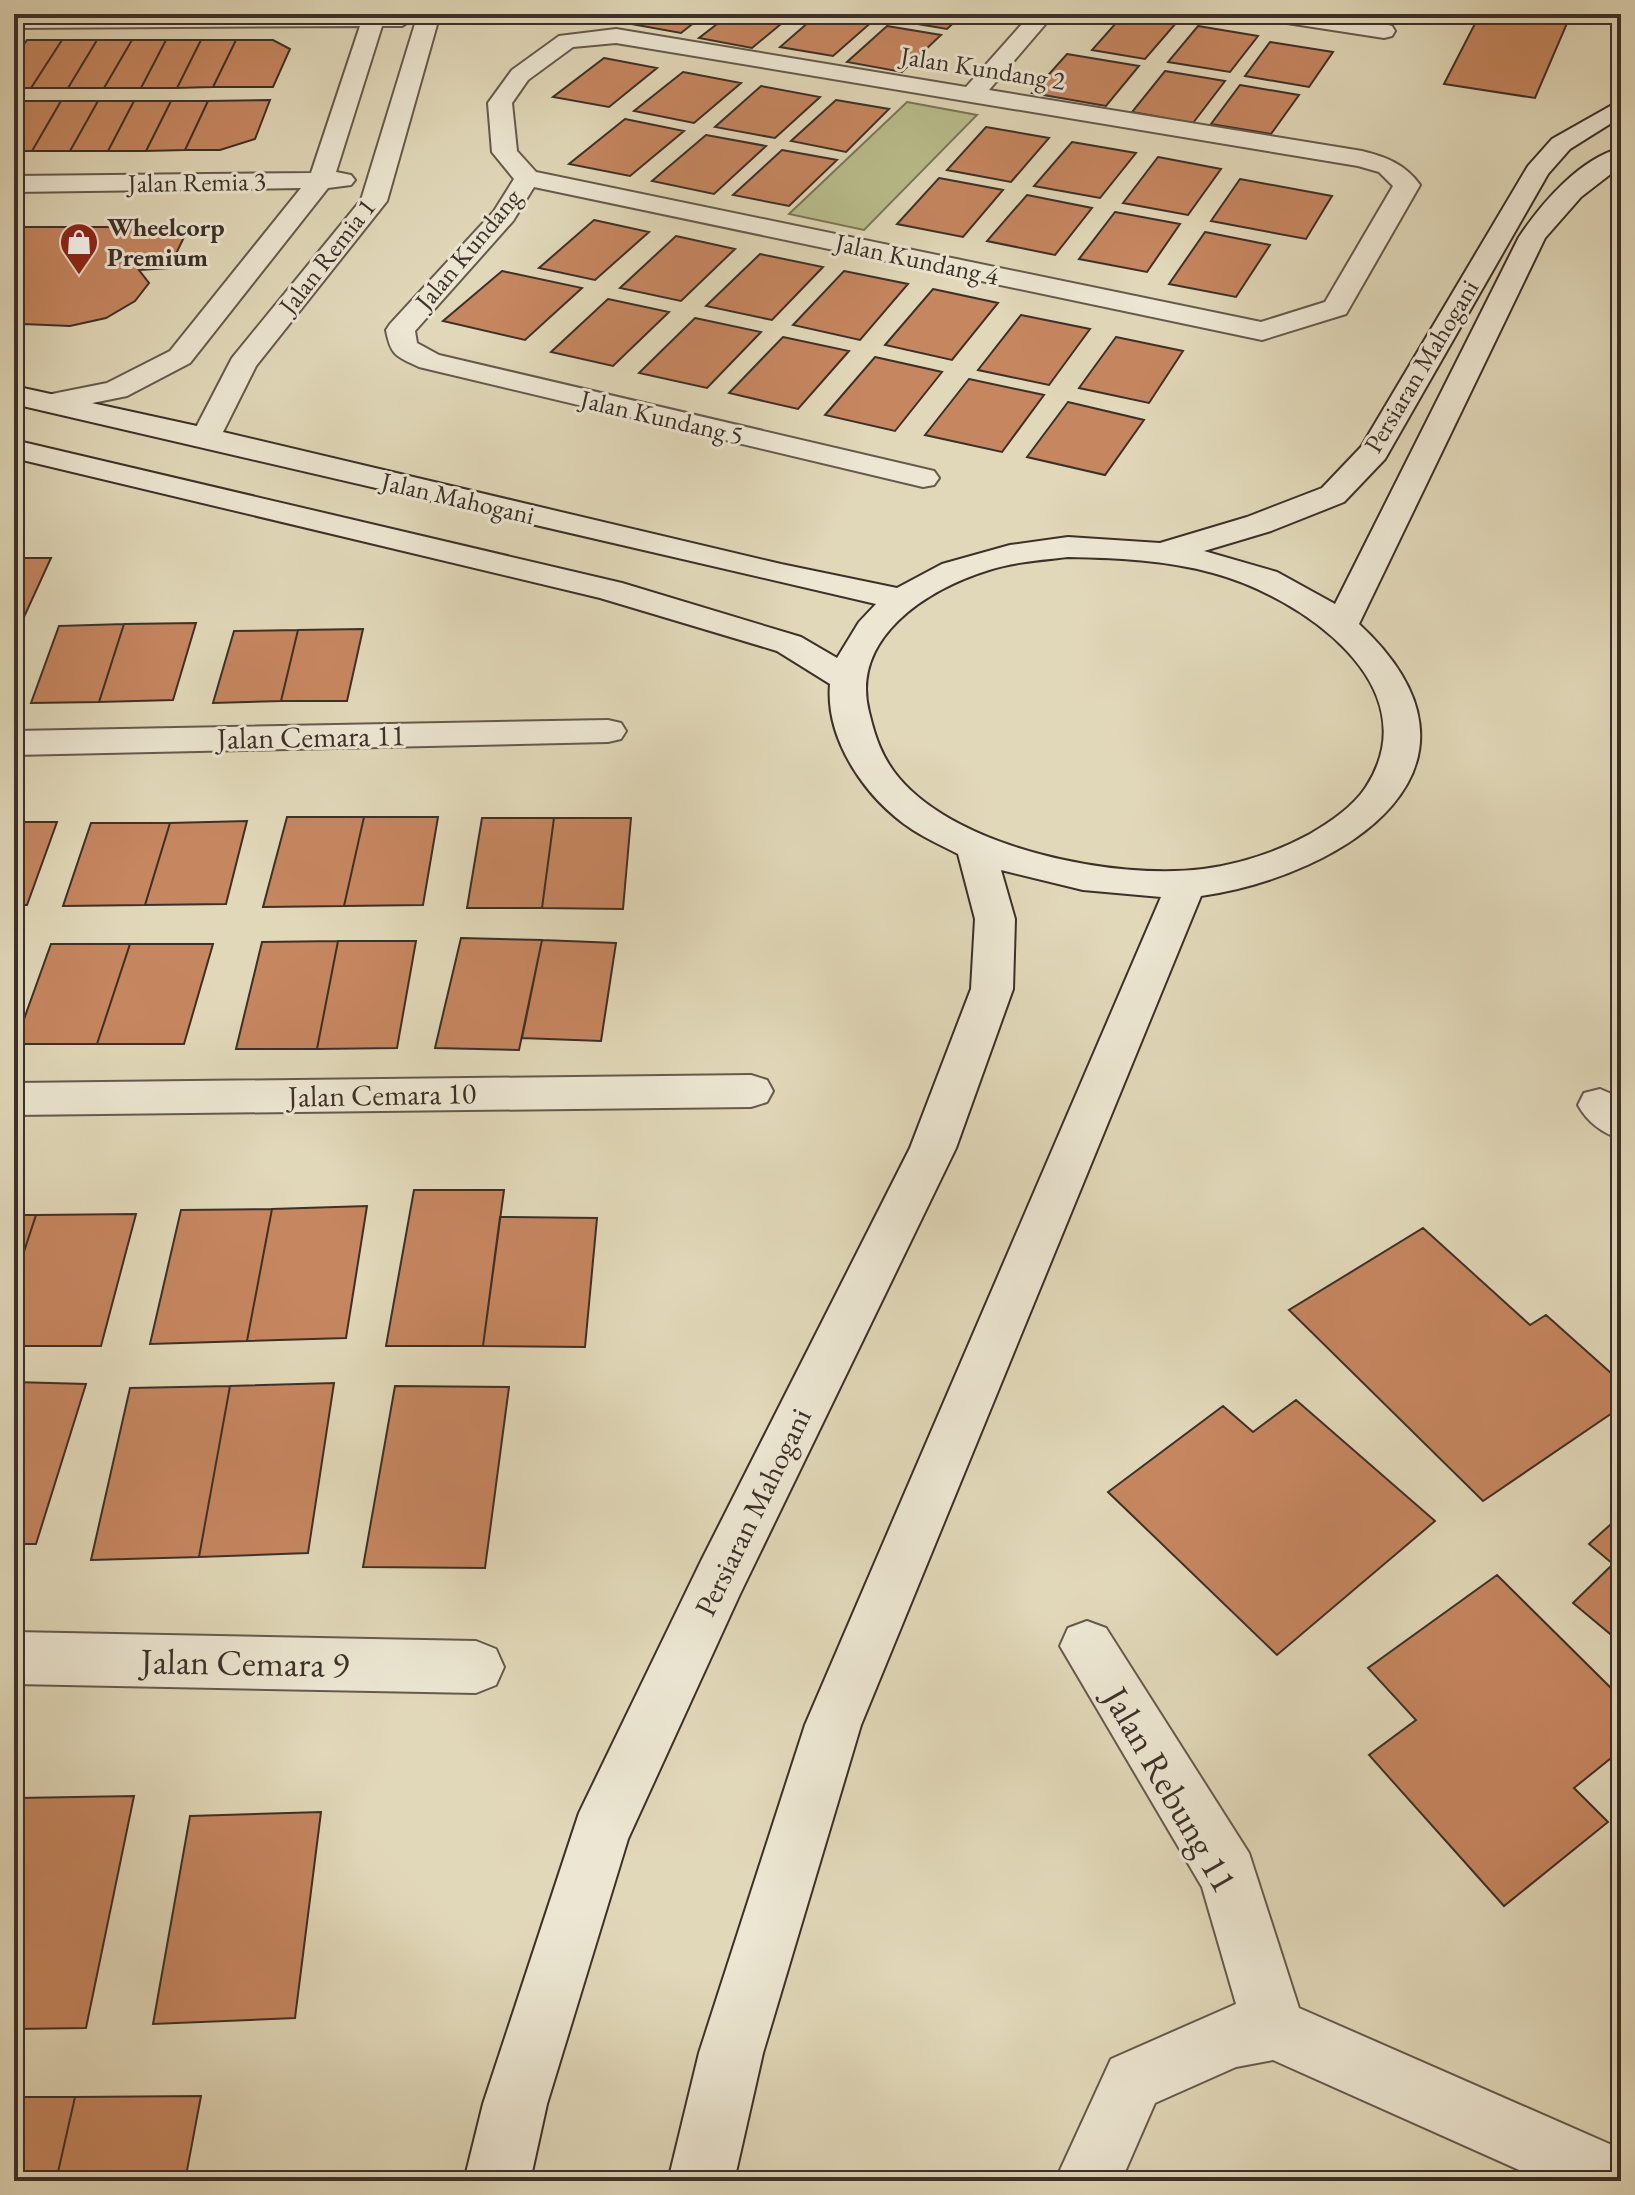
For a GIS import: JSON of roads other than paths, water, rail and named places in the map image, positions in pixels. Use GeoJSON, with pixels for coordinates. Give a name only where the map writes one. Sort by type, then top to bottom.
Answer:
{"type":"FeatureCollection","features":[{"type":"Feature","properties":{"kind":"street"},"geometry":{"type":"LineString","coordinates":[[972,95],[1043,14]]}},
{"type":"Feature","properties":{"kind":"street"},"geometry":{"type":"LineString","coordinates":[[1274,14],[1384,31]]}},
{"type":"Feature","properties":{"kind":"street","name":"Jalan Remia 1"},"geometry":{"type":"LineString","coordinates":[[53,402],[116,390],[180,357],[321,180],[374,16]]}},
{"type":"Feature","properties":{"kind":"street"},"geometry":{"type":"LineString","coordinates":[[14,21],[429,16]]}},
{"type":"Feature","properties":{"kind":"street","name":"Jalan Remia 1"},"geometry":{"type":"LineString","coordinates":[[206,437],[242,364],[374,201],[429,16]]}},
{"type":"Feature","properties":{"kind":"street","name":"Jalan Kundang 2"},"geometry":{"type":"LineString","coordinates":[[567,41],[616,36],[1362,159],[1388,167]]}},
{"type":"Feature","properties":{"kind":"street","name":"Jalan Kundang"},"geometry":{"type":"LineString","coordinates":[[404,348],[400,330],[504,215],[527,178],[505,152],[500,103],[520,75],[567,41]]}},
{"type":"Feature","properties":{"kind":"street","name":"Persiaran Mahogani"},"geometry":{"type":"LineString","coordinates":[[1166,552],[1259,524],[1333,495],[1374,452],[1537,171],[1561,144],[1621,107]]}},
{"type":"Feature","properties":{"kind":"street","name":"Persiaran Mahogani"},"geometry":{"type":"LineString","coordinates":[[1342,624],[1532,237],[1552,209],[1586,178],[1621,156]]}},
{"type":"Feature","properties":{"kind":"street","name":"Jalan Kundang 4"},"geometry":{"type":"LineString","coordinates":[[527,178],[1262,331],[1336,308],[1407,185],[1388,167]]}},
{"type":"Feature","properties":{"kind":"street","name":"Jalan Remia 3"},"geometry":{"type":"LineString","coordinates":[[14,184],[381,179]]}},
{"type":"Feature","properties":{"kind":"street","name":"Jalan Kundang 5"},"geometry":{"type":"LineString","coordinates":[[404,348],[429,361],[923,478]]}},
{"type":"Feature","properties":{"kind":"street","name":"Jalan Mahogani"},"geometry":{"type":"LineString","coordinates":[[14,395],[206,437],[781,574],[902,599]]}},
{"type":"Feature","properties":{"kind":"street","name":"Jalan Mahogani"},"geometry":{"type":"LineString","coordinates":[[14,449],[610,590],[789,644],[846,678]]}},
{"type":"Feature","properties":{"kind":"street"},"geometry":{"type":"LineString","coordinates":[[1068,547],[1166,552],[1216,563],[1262,578],[1305,599],[1342,624],[1385,673],[1404,727],[1391,782],[1348,830],[1277,866],[1186,884],[1077,878],[976,849],[914,813],[871,770],[849,724],[846,678],[865,635],[902,599],[936,579],[976,563],[1068,547]]}},
{"type":"Feature","properties":{"kind":"street","name":"Jalan Cemara 11"},"geometry":{"type":"LineString","coordinates":[[14,743],[608,731]]}},
{"type":"Feature","properties":{"kind":"street","name":"Persiaran Mahogani"},"geometry":{"type":"LineString","coordinates":[[497,2181],[515,2104],[600,1834],[720,1578],[933,1148],[992,989],[995,919],[976,849]]}},
{"type":"Feature","properties":{"kind":"street"},"geometry":{"type":"LineString","coordinates":[[701,2181],[731,2053],[833,1725],[1186,884]]}},
{"type":"Feature","properties":{"kind":"street","name":"Jalan Cemara 10"},"geometry":{"type":"LineString","coordinates":[[14,1099],[751,1091]]}},
{"type":"Feature","properties":{"kind":"street","name":"Jalan Rebung 11"},"geometry":{"type":"LineString","coordinates":[[1087,1646],[1228,1874],[1274,2029]]}},
{"type":"Feature","properties":{"kind":"street","name":"Jalan Cemara 9"},"geometry":{"type":"LineString","coordinates":[[14,1658],[476,1667]]}},
{"type":"Feature","properties":{"kind":"street"},"geometry":{"type":"LineString","coordinates":[[1088,2181],[1133,2081],[1233,2036],[1274,2029],[1619,2181]]}},
{"type":"Feature","properties":{"kind":"place","name":"Wheelcorp Premium"},"geometry":{"type":"Point","coordinates":[79,276]}}]}
